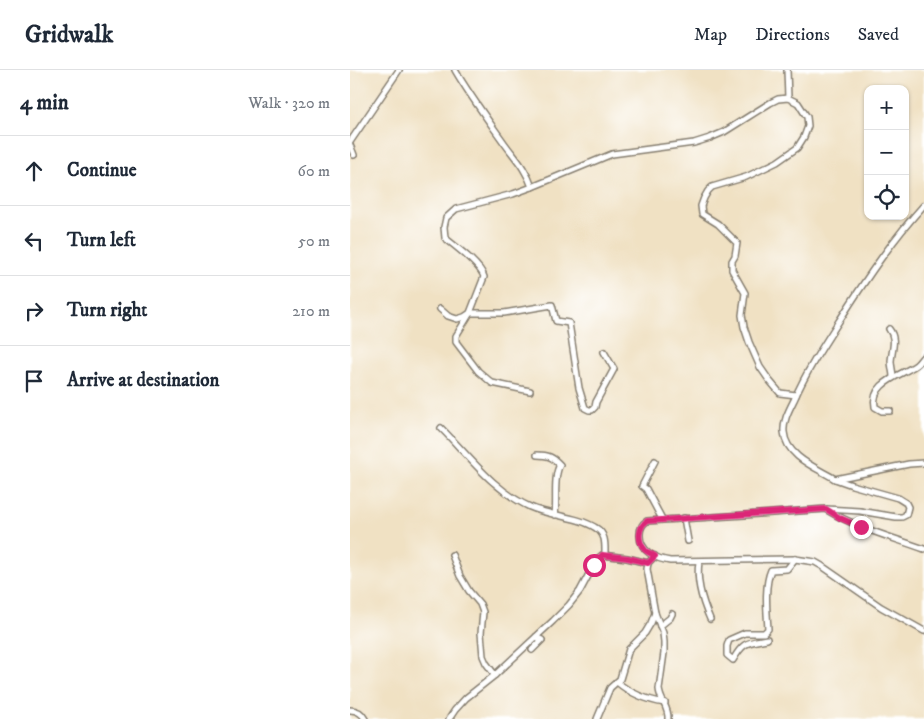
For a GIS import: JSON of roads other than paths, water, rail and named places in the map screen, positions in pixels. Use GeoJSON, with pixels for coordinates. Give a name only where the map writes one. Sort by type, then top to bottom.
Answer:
{"type":"FeatureCollection","features":[{"type":"Feature","properties":{"kind":"street"},"geometry":{"type":"LineString","coordinates":[[354,155],[350,143],[399,70]]}},
{"type":"Feature","properties":{"kind":"street"},"geometry":{"type":"LineString","coordinates":[[455,70],[496,132],[527,174],[532,187]]}},
{"type":"Feature","properties":{"kind":"street"},"geometry":{"type":"LineString","coordinates":[[787,70],[788,98]]}},
{"type":"Feature","properties":{"kind":"street"},"geometry":{"type":"LineString","coordinates":[[530,391],[492,383],[478,371],[456,342],[456,336],[470,313],[484,277],[476,265],[445,238],[444,227],[446,218],[456,209],[513,194],[612,154],[694,143],[710,138],[724,132],[778,98],[788,98],[798,103],[807,116],[808,126],[797,148],[777,162],[746,177],[712,187],[701,206],[702,214],[718,224],[737,243],[731,266],[745,293],[742,314],[744,327],[760,367],[780,392],[796,396]]}},
{"type":"Feature","properties":{"kind":"street"},"geometry":{"type":"LineString","coordinates":[[924,205],[871,270],[812,364],[784,422],[784,433],[788,445],[798,457],[835,479],[898,498],[906,503],[908,507],[906,515],[902,517],[826,509],[647,521],[642,524],[640,530],[641,544],[645,550],[670,562],[795,559],[815,562],[881,607],[924,631]]}},
{"type":"Feature","properties":{"kind":"street"},"geometry":{"type":"LineString","coordinates":[[440,309],[448,316],[457,319],[470,313],[504,313],[552,305],[556,322],[569,323],[578,388],[585,408],[589,410],[595,407],[614,369],[604,352]]}},
{"type":"Feature","properties":{"kind":"street"},"geometry":{"type":"LineString","coordinates":[[889,329],[893,334],[894,340],[891,361],[893,378]]}},
{"type":"Feature","properties":{"kind":"street"},"geometry":{"type":"LineString","coordinates":[[890,411],[882,411],[875,407],[874,400],[877,392],[893,378],[918,364],[924,356]]}},
{"type":"Feature","properties":{"kind":"street"},"geometry":{"type":"LineString","coordinates":[[441,428],[501,490],[540,512],[581,521],[597,528],[605,539],[605,555]]}},
{"type":"Feature","properties":{"kind":"street"},"geometry":{"type":"LineString","coordinates":[[537,455],[551,456],[560,465],[556,473],[555,515]]}},
{"type":"Feature","properties":{"kind":"street"},"geometry":{"type":"LineString","coordinates":[[655,461],[642,486],[646,489],[662,520]]}},
{"type":"Feature","properties":{"kind":"street"},"geometry":{"type":"LineString","coordinates":[[835,479],[909,464],[924,463]]}},
{"type":"Feature","properties":{"kind":"street"},"geometry":{"type":"LineString","coordinates":[[826,509],[840,518],[861,527],[924,549]]}},
{"type":"Feature","properties":{"kind":"street"},"geometry":{"type":"LineString","coordinates":[[684,518],[688,541]]}},
{"type":"Feature","properties":{"kind":"street"},"geometry":{"type":"LineString","coordinates":[[452,555],[460,576],[480,604],[483,612],[481,633],[483,656],[495,674]]}},
{"type":"Feature","properties":{"kind":"street"},"geometry":{"type":"LineString","coordinates":[[449,719],[466,698],[536,637],[569,605],[580,591],[597,559],[602,555],[648,563]]}},
{"type":"Feature","properties":{"kind":"street"},"geometry":{"type":"LineString","coordinates":[[655,556],[648,563],[647,569],[655,613],[663,633],[664,653],[659,689],[660,695],[668,708],[668,719]]}},
{"type":"Feature","properties":{"kind":"street"},"geometry":{"type":"LineString","coordinates":[[767,639],[746,643],[733,660],[727,655],[729,640],[745,633],[764,632],[768,629],[768,586],[771,570],[787,569],[795,559]]}},
{"type":"Feature","properties":{"kind":"street"},"geometry":{"type":"LineString","coordinates":[[699,562],[700,590],[710,619]]}},
{"type":"Feature","properties":{"kind":"street"},"geometry":{"type":"LineString","coordinates":[[596,719],[610,688],[620,679],[629,648],[645,633],[652,623],[655,613]]}},
{"type":"Feature","properties":{"kind":"street"},"geometry":{"type":"LineString","coordinates":[[660,626],[672,614]]}},
{"type":"Feature","properties":{"kind":"street"},"geometry":{"type":"LineString","coordinates":[[532,650],[542,640],[536,637]]}},
{"type":"Feature","properties":{"kind":"street"},"geometry":{"type":"LineString","coordinates":[[617,682],[635,695],[665,703]]}},
{"type":"Feature","properties":{"kind":"street"},"geometry":{"type":"LineString","coordinates":[[350,710],[360,712],[365,719]]}}]}
